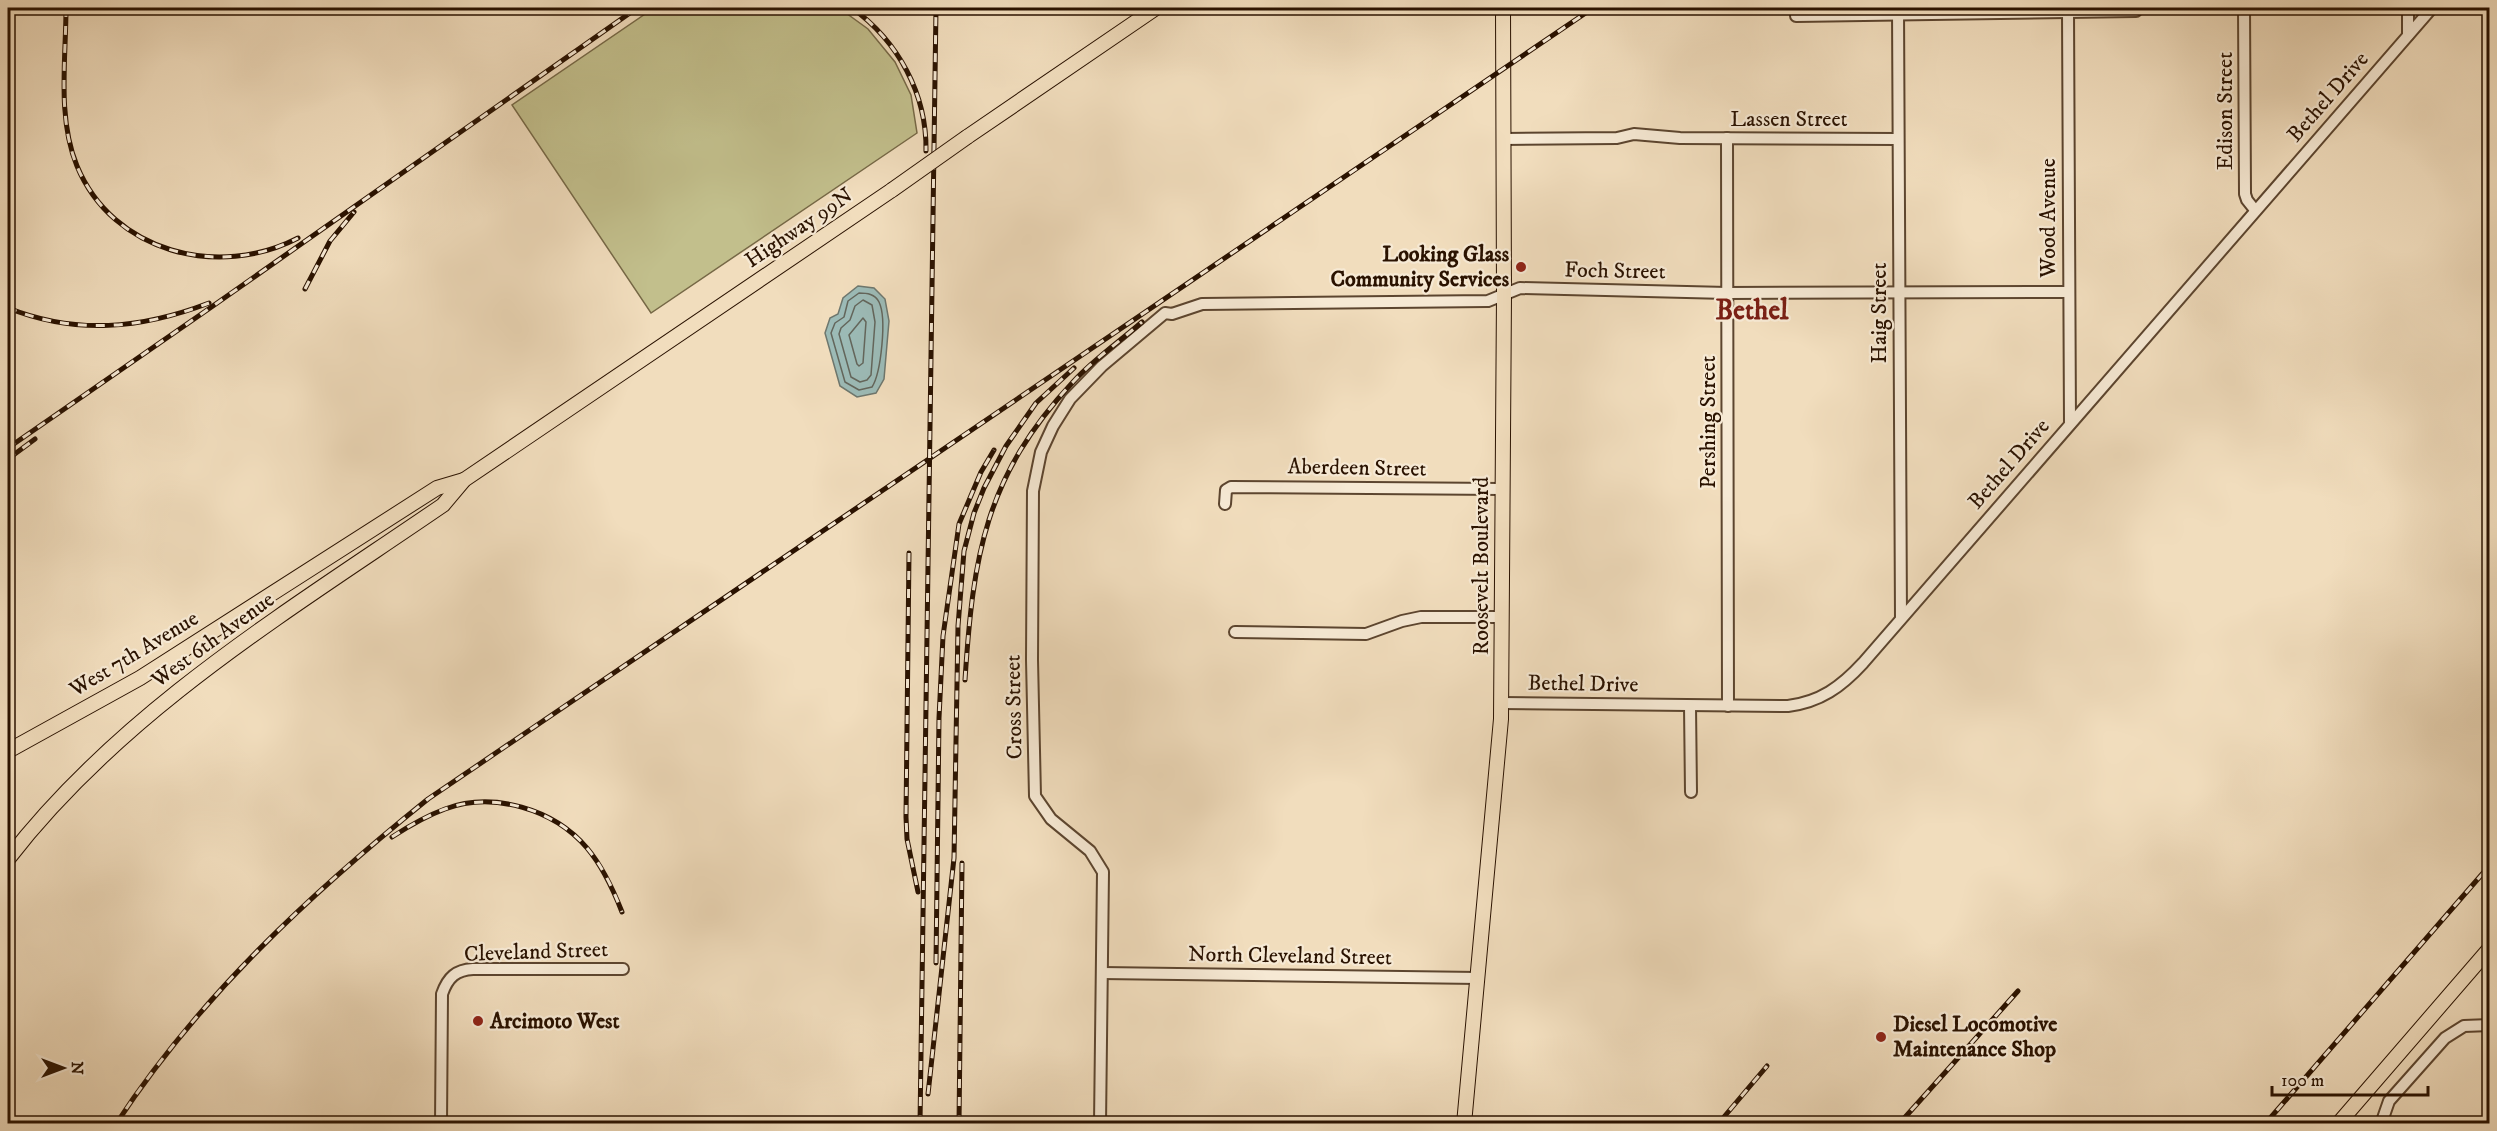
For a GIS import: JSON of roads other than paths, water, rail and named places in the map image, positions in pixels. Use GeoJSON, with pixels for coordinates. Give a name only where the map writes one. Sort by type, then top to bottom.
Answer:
{"type":"FeatureCollection","features":[{"type":"Feature","properties":{"kind":"main road","name":"Highway 99N"},"geometry":{"type":"LineString","coordinates":[[464,480],[1156,8]]}},
{"type":"Feature","properties":{"kind":"main road","name":"Roosevelt Boulevard"},"geometry":{"type":"LineString","coordinates":[[1464,1124],[1501,703],[1504,295],[1503,8]]}},
{"type":"Feature","properties":{"kind":"main road","name":"West 7th Avenue"},"geometry":{"type":"LineString","coordinates":[[8,752],[140,678],[437,488],[464,480]]}},
{"type":"Feature","properties":{"kind":"main road","name":"West 6th Avenue"},"geometry":{"type":"LineString","coordinates":[[8,859],[95,764],[162,703],[443,505],[464,480]]}},
{"type":"Feature","properties":{"kind":"main road"},"geometry":{"type":"LineString","coordinates":[[2338,1124],[2490,948]]}},
{"type":"Feature","properties":{"kind":"street","name":"Edison Street"},"geometry":{"type":"LineString","coordinates":[[2244,8],[2245,194],[2249,204],[2255,210]]}},
{"type":"Feature","properties":{"kind":"street"},"geometry":{"type":"LineString","coordinates":[[2408,8],[2408,35]]}},
{"type":"Feature","properties":{"kind":"street","name":"Bethel Drive"},"geometry":{"type":"LineString","coordinates":[[1501,703],[1788,706],[1825,696],[1849,678],[2432,8]]}},
{"type":"Feature","properties":{"kind":"street"},"geometry":{"type":"LineString","coordinates":[[1796,16],[1898,11],[2136,11]]}},
{"type":"Feature","properties":{"kind":"street","name":"Haig Street"},"geometry":{"type":"LineString","coordinates":[[1898,11],[1901,618]]}},
{"type":"Feature","properties":{"kind":"street","name":"Wood Avenue"},"geometry":{"type":"LineString","coordinates":[[2068,12],[2070,424]]}},
{"type":"Feature","properties":{"kind":"street","name":"Lassen Street"},"geometry":{"type":"LineString","coordinates":[[1503,139],[1617,138],[1634,134],[1680,138],[1898,139]]}},
{"type":"Feature","properties":{"kind":"street","name":"Pershing Street"},"geometry":{"type":"LineString","coordinates":[[1727,138],[1728,706]]}},
{"type":"Feature","properties":{"kind":"street","name":"Foch Street"},"geometry":{"type":"LineString","coordinates":[[1165,313],[1172,314],[1202,304],[1488,302],[1521,288],[1727,293],[2068,292]]}},
{"type":"Feature","properties":{"kind":"street","name":"Cross Street"},"geometry":{"type":"LineString","coordinates":[[1100,1124],[1103,872],[1090,851],[1051,819],[1035,796],[1032,660],[1033,491],[1041,452],[1053,426],[1070,399],[1102,366],[1165,313]]}},
{"type":"Feature","properties":{"kind":"street","name":"Aberdeen Street"},"geometry":{"type":"LineString","coordinates":[[1225,504],[1226,490],[1231,487],[1502,489]]}},
{"type":"Feature","properties":{"kind":"street"},"geometry":{"type":"LineString","coordinates":[[1235,632],[1366,634],[1421,617],[1501,617]]}},
{"type":"Feature","properties":{"kind":"street"},"geometry":{"type":"LineString","coordinates":[[1690,706],[1690,792]]}},
{"type":"Feature","properties":{"kind":"street","name":"Cleveland Street"},"geometry":{"type":"LineString","coordinates":[[441,1124],[442,994],[451,976],[464,969],[623,969]]}},
{"type":"Feature","properties":{"kind":"street","name":"North Cleveland Street"},"geometry":{"type":"LineString","coordinates":[[1102,974],[1478,978]]}},
{"type":"Feature","properties":{"kind":"street"},"geometry":{"type":"LineString","coordinates":[[2381,1124],[2389,1101],[2445,1038],[2464,1026],[2490,1025]]}},
{"type":"Feature","properties":{"kind":"water"},"geometry":{"type":"Polygon","coordinates":[[[858,286],[874,288],[885,299],[889,321],[884,379],[876,393],[857,397],[840,386],[825,333],[830,318],[838,314],[843,298],[858,286]]]}},
{"type":"Feature","properties":{"kind":"railway"},"geometry":{"type":"LineString","coordinates":[[66,8],[64,88],[71,147],[77,166],[94,196],[116,220],[142,238],[171,250],[203,256],[235,256],[267,250],[298,238]]}},
{"type":"Feature","properties":{"kind":"railway"},"geometry":{"type":"LineString","coordinates":[[8,448],[637,8]]}},
{"type":"Feature","properties":{"kind":"railway"},"geometry":{"type":"LineString","coordinates":[[852,8],[883,36],[907,70],[921,109],[926,151]]}},
{"type":"Feature","properties":{"kind":"railway"},"geometry":{"type":"LineString","coordinates":[[920,1124],[936,8]]}},
{"type":"Feature","properties":{"kind":"railway"},"geometry":{"type":"LineString","coordinates":[[116,1124],[148,1077],[183,1033],[259,949],[342,872],[428,799],[1593,8]]}},
{"type":"Feature","properties":{"kind":"railway"},"geometry":{"type":"LineString","coordinates":[[305,289],[330,241],[354,212]]}},
{"type":"Feature","properties":{"kind":"railway"},"geometry":{"type":"LineString","coordinates":[[8,308],[33,317],[59,322],[109,325],[158,319],[209,303]]}},
{"type":"Feature","properties":{"kind":"railway"},"geometry":{"type":"LineString","coordinates":[[965,680],[968,635],[979,556],[1002,485],[1020,451],[1043,417],[1073,382],[1142,322]]}},
{"type":"Feature","properties":{"kind":"railway"},"geometry":{"type":"LineString","coordinates":[[928,1094],[954,858],[958,626],[964,551],[974,513],[1006,446],[1036,403],[1074,368]]}},
{"type":"Feature","properties":{"kind":"railway"},"geometry":{"type":"LineString","coordinates":[[8,459],[35,439]]}},
{"type":"Feature","properties":{"kind":"railway"},"geometry":{"type":"LineString","coordinates":[[936,963],[939,718],[943,636],[959,524],[981,472],[994,450]]}},
{"type":"Feature","properties":{"kind":"railway"},"geometry":{"type":"LineString","coordinates":[[909,553],[906,817],[907,839],[918,892]]}},
{"type":"Feature","properties":{"kind":"railway"},"geometry":{"type":"LineString","coordinates":[[392,837],[431,815],[464,804],[483,802],[522,807],[558,823],[587,848],[607,879],[622,912]]}},
{"type":"Feature","properties":{"kind":"railway"},"geometry":{"type":"LineString","coordinates":[[959,1124],[962,863]]}},
{"type":"Feature","properties":{"kind":"railway"},"geometry":{"type":"LineString","coordinates":[[2265,1124],[2490,865]]}},
{"type":"Feature","properties":{"kind":"railway"},"geometry":{"type":"LineString","coordinates":[[1899,1124],[2018,991]]}},
{"type":"Feature","properties":{"kind":"railway"},"geometry":{"type":"LineString","coordinates":[[1718,1124],[1767,1066]]}},
{"type":"Feature","properties":{"kind":"place","name":"Looking Glass Community Services"},"geometry":{"type":"Point","coordinates":[1521,267]}},
{"type":"Feature","properties":{"kind":"place","name":"Arcimoto West"},"geometry":{"type":"Point","coordinates":[478,1021]}},
{"type":"Feature","properties":{"kind":"place","name":"Diesel Locomotive Maintenance Shop"},"geometry":{"type":"Point","coordinates":[1881,1037]}},
{"type":"Feature","properties":{"kind":"district","name":"Bethel"},"geometry":{"type":"Point","coordinates":[1752,310]}}]}
